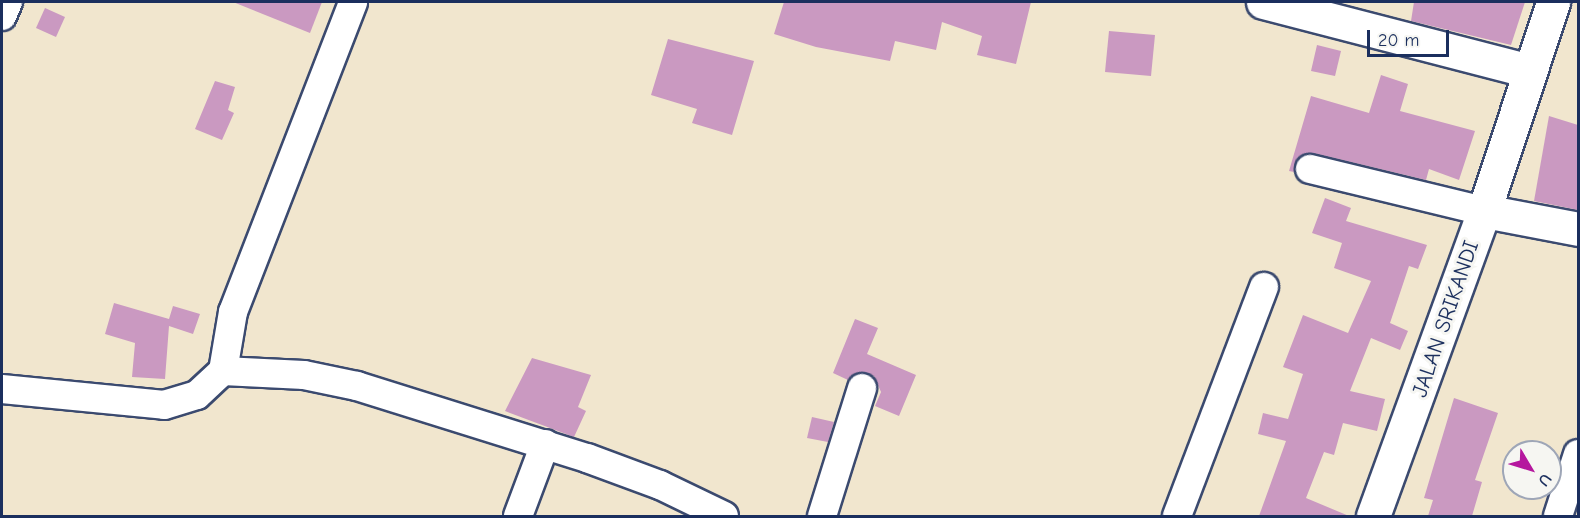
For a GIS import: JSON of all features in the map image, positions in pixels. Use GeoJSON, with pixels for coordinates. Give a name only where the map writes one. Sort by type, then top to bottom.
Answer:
{"type":"FeatureCollection","features":[{"type":"Feature","properties":{"kind":"street"},"geometry":{"type":"LineString","coordinates":[[2,16],[8,2]]}},
{"type":"Feature","properties":{"kind":"street"},"geometry":{"type":"LineString","coordinates":[[2,389],[164,405],[197,395],[224,371],[233,312],[353,2]]}},
{"type":"Feature","properties":{"kind":"street"},"geometry":{"type":"LineString","coordinates":[[1263,2],[1314,6],[1529,70]]}},
{"type":"Feature","properties":{"kind":"street"},"geometry":{"type":"LineString","coordinates":[[1310,169],[1484,211],[1553,2]]}},
{"type":"Feature","properties":{"kind":"street","name":"JALAN SRIKANDI"},"geometry":{"type":"LineString","coordinates":[[1373,516],[1484,211],[1578,229]]}},
{"type":"Feature","properties":{"kind":"street"},"geometry":{"type":"LineString","coordinates":[[1177,516],[1264,287]]}},
{"type":"Feature","properties":{"kind":"street"},"geometry":{"type":"LineString","coordinates":[[224,371],[268,370],[357,386],[545,444],[660,485],[724,516]]}},
{"type":"Feature","properties":{"kind":"street"},"geometry":{"type":"LineString","coordinates":[[822,516],[862,388]]}},
{"type":"Feature","properties":{"kind":"street"},"geometry":{"type":"LineString","coordinates":[[518,516],[545,444]]}},
{"type":"Feature","properties":{"kind":"street"},"geometry":{"type":"LineString","coordinates":[[1558,516],[1578,454]]}},
{"type":"Feature","properties":{"kind":"building"},"geometry":{"type":"Polygon","coordinates":[[[233,2],[322,2],[310,33],[233,2]]]}},
{"type":"Feature","properties":{"kind":"building"},"geometry":{"type":"Polygon","coordinates":[[[784,2],[1031,2],[1016,64],[977,55],[982,36],[942,22],[936,50],[895,41],[890,61],[816,47],[774,34],[784,2]]]}},
{"type":"Feature","properties":{"kind":"building"},"geometry":{"type":"Polygon","coordinates":[[[1414,2],[1525,2],[1511,45],[1411,21],[1414,2]]]}},
{"type":"Feature","properties":{"kind":"building"},"geometry":{"type":"Polygon","coordinates":[[[45,8],[65,17],[56,37],[36,28],[45,8]]]}},
{"type":"Feature","properties":{"kind":"building"},"geometry":{"type":"Polygon","coordinates":[[[1109,31],[1155,35],[1151,76],[1105,72],[1109,31]]]}},
{"type":"Feature","properties":{"kind":"building"},"geometry":{"type":"Polygon","coordinates":[[[668,39],[754,61],[732,135],[692,123],[697,109],[651,95],[668,39]]]}},
{"type":"Feature","properties":{"kind":"building"},"geometry":{"type":"Polygon","coordinates":[[[1317,45],[1341,51],[1335,76],[1311,71],[1317,45]]]}},
{"type":"Feature","properties":{"kind":"building"},"geometry":{"type":"Polygon","coordinates":[[[1381,75],[1408,84],[1400,111],[1475,131],[1459,180],[1429,169],[1426,180],[1313,153],[1299,157],[1294,172],[1289,171],[1311,96],[1369,113],[1381,75]]]}},
{"type":"Feature","properties":{"kind":"building"},"geometry":{"type":"Polygon","coordinates":[[[215,81],[235,87],[228,110],[234,113],[222,140],[195,129],[215,81]]]}},
{"type":"Feature","properties":{"kind":"building"},"geometry":{"type":"Polygon","coordinates":[[[1549,116],[1578,125],[1578,210],[1534,201],[1549,116]]]}},
{"type":"Feature","properties":{"kind":"building"},"geometry":{"type":"Polygon","coordinates":[[[1325,198],[1351,208],[1346,221],[1427,245],[1418,269],[1409,266],[1390,323],[1408,331],[1400,350],[1371,338],[1350,391],[1385,399],[1377,431],[1343,423],[1334,455],[1324,452],[1306,498],[1349,516],[1259,516],[1286,441],[1258,434],[1263,413],[1288,419],[1303,374],[1283,367],[1303,315],[1348,333],[1371,281],[1334,268],[1342,243],[1312,233],[1325,198]]]}},
{"type":"Feature","properties":{"kind":"building"},"geometry":{"type":"Polygon","coordinates":[[[114,303],[169,319],[173,306],[200,314],[193,334],[169,326],[165,379],[132,377],[135,343],[105,334],[114,303]]]}},
{"type":"Feature","properties":{"kind":"building"},"geometry":{"type":"Polygon","coordinates":[[[855,319],[878,328],[867,354],[916,375],[899,416],[875,406],[881,392],[874,376],[859,372],[848,380],[833,373],[855,319]]]}},
{"type":"Feature","properties":{"kind":"building"},"geometry":{"type":"Polygon","coordinates":[[[532,358],[591,375],[578,407],[586,411],[574,437],[505,411],[532,358]]]}},
{"type":"Feature","properties":{"kind":"building"},"geometry":{"type":"Polygon","coordinates":[[[1454,398],[1498,413],[1475,480],[1482,482],[1472,516],[1428,516],[1433,500],[1424,498],[1454,398]]]}},
{"type":"Feature","properties":{"kind":"building"},"geometry":{"type":"Polygon","coordinates":[[[812,417],[834,422],[828,442],[807,438],[812,417]]]}}]}
